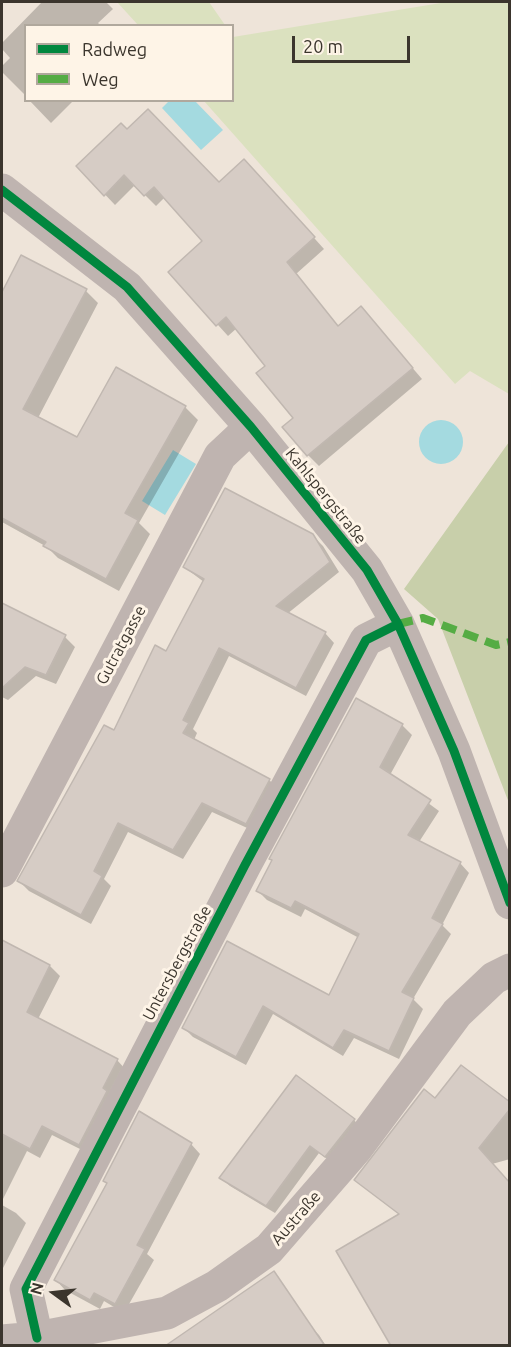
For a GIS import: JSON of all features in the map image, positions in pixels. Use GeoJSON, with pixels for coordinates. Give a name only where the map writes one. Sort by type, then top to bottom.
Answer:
{"type":"FeatureCollection","features":[{"type":"Feature","properties":{"kind":"street","name":"Kahlspergstraße"},"geometry":{"type":"LineString","coordinates":[[2,190],[126,287],[252,427],[367,570],[398,624],[453,751],[510,903]]}},
{"type":"Feature","properties":{"kind":"street","name":"Gutratgasse"},"geometry":{"type":"LineString","coordinates":[[2,871],[220,456],[252,427]]}},
{"type":"Feature","properties":{"kind":"street","name":"Untersbergstraße"},"geometry":{"type":"LineString","coordinates":[[37,1338],[26,1289],[185,980],[366,640],[398,624]]}},
{"type":"Feature","properties":{"kind":"street","name":"Austraße"},"geometry":{"type":"LineString","coordinates":[[2,1341],[37,1338],[167,1313],[218,1286],[269,1249],[356,1149],[457,1013],[494,978],[510,970]]}},
{"type":"Feature","properties":{"kind":"green space"},"geometry":{"type":"Polygon","coordinates":[[[117,2],[209,2],[224,24],[137,24],[117,2]]]}},
{"type":"Feature","properties":{"kind":"green space"},"geometry":{"type":"Polygon","coordinates":[[[447,2],[509,2],[509,394],[470,371],[455,384],[205,102],[234,102],[234,37],[447,2]]]}},
{"type":"Feature","properties":{"kind":"green space"},"geometry":{"type":"Polygon","coordinates":[[[509,442],[509,803],[438,619],[404,589],[509,442]]]}},
{"type":"Feature","properties":{"kind":"water"},"geometry":{"type":"Polygon","coordinates":[[[168,102],[196,102],[223,130],[201,150],[162,108],[168,102]]]}},
{"type":"Feature","properties":{"kind":"water"},"geometry":{"type":"Polygon","coordinates":[[[441,420],[450,421],[457,426],[462,433],[462,451],[457,458],[450,463],[441,464],[432,463],[425,458],[420,451],[419,442],[420,433],[425,426],[432,421],[441,420]]]}},
{"type":"Feature","properties":{"kind":"water"},"geometry":{"type":"Polygon","coordinates":[[[173,450],[196,464],[165,515],[142,501],[173,450]]]}},
{"type":"Feature","properties":{"kind":"building"},"geometry":{"type":"Polygon","coordinates":[[[148,109],[219,182],[244,159],[315,237],[287,262],[338,326],[361,306],[413,368],[307,456],[282,427],[293,418],[256,373],[265,366],[226,317],[216,326],[168,272],[202,241],[154,187],[144,196],[124,175],[104,196],[76,166],[121,123],[127,129],[148,109]]]}},
{"type":"Feature","properties":{"kind":"building"},"geometry":{"type":"Polygon","coordinates":[[[21,255],[87,289],[23,409],[77,437],[116,367],[186,406],[125,513],[138,520],[106,579],[43,546],[46,542],[2,518],[2,292],[21,255]]]}},
{"type":"Feature","properties":{"kind":"building"},"geometry":{"type":"Polygon","coordinates":[[[225,488],[313,534],[330,562],[276,606],[326,632],[296,688],[219,648],[183,720],[189,723],[183,733],[270,779],[246,824],[202,803],[173,850],[118,823],[94,871],[102,876],[81,915],[17,881],[104,725],[114,730],[155,645],[166,651],[204,579],[183,567],[225,488]]]}},
{"type":"Feature","properties":{"kind":"building"},"geometry":{"type":"Polygon","coordinates":[[[2,603],[66,635],[46,675],[25,667],[2,688],[2,603]]]}},
{"type":"Feature","properties":{"kind":"building"},"geometry":{"type":"Polygon","coordinates":[[[356,698],[403,724],[380,767],[431,800],[408,835],[461,862],[432,918],[443,924],[402,992],[414,998],[389,1051],[344,1030],[333,1048],[263,1006],[236,1057],[182,1028],[227,941],[329,995],[359,934],[295,901],[291,908],[256,891],[272,860],[269,859],[356,698]]]}},
{"type":"Feature","properties":{"kind":"building"},"geometry":{"type":"Polygon","coordinates":[[[2,940],[50,965],[27,1012],[118,1059],[103,1088],[107,1091],[79,1145],[42,1126],[30,1149],[2,1134],[2,940]]]}},
{"type":"Feature","properties":{"kind":"building"},"geometry":{"type":"Polygon","coordinates":[[[461,1065],[510,1102],[510,1109],[479,1148],[510,1183],[510,1346],[391,1346],[336,1251],[399,1214],[354,1180],[424,1089],[435,1098],[461,1065]]]}},
{"type":"Feature","properties":{"kind":"building"},"geometry":{"type":"Polygon","coordinates":[[[296,1075],[355,1119],[325,1157],[310,1146],[266,1206],[219,1178],[296,1075]]]}},
{"type":"Feature","properties":{"kind":"building"},"geometry":{"type":"Polygon","coordinates":[[[139,1111],[192,1143],[137,1245],[145,1249],[115,1304],[94,1293],[90,1300],[54,1280],[107,1183],[103,1181],[139,1111]]]}},
{"type":"Feature","properties":{"kind":"building"},"geometry":{"type":"Polygon","coordinates":[[[274,1271],[325,1346],[165,1346],[274,1271]]]}},
{"type":"Feature","properties":{"kind":"marked path"},"geometry":{"type":"LineString","coordinates":[[398,624],[423,618],[496,645],[510,642]]}},
{"type":"Feature","properties":{"kind":"cycle path"},"geometry":{"type":"LineString","coordinates":[[2,190],[127,287],[251,427],[367,570],[398,624],[454,751],[510,903]]}},
{"type":"Feature","properties":{"kind":"cycle path"},"geometry":{"type":"LineString","coordinates":[[37,1338],[26,1289],[245,865],[366,640],[398,624]]}}]}
